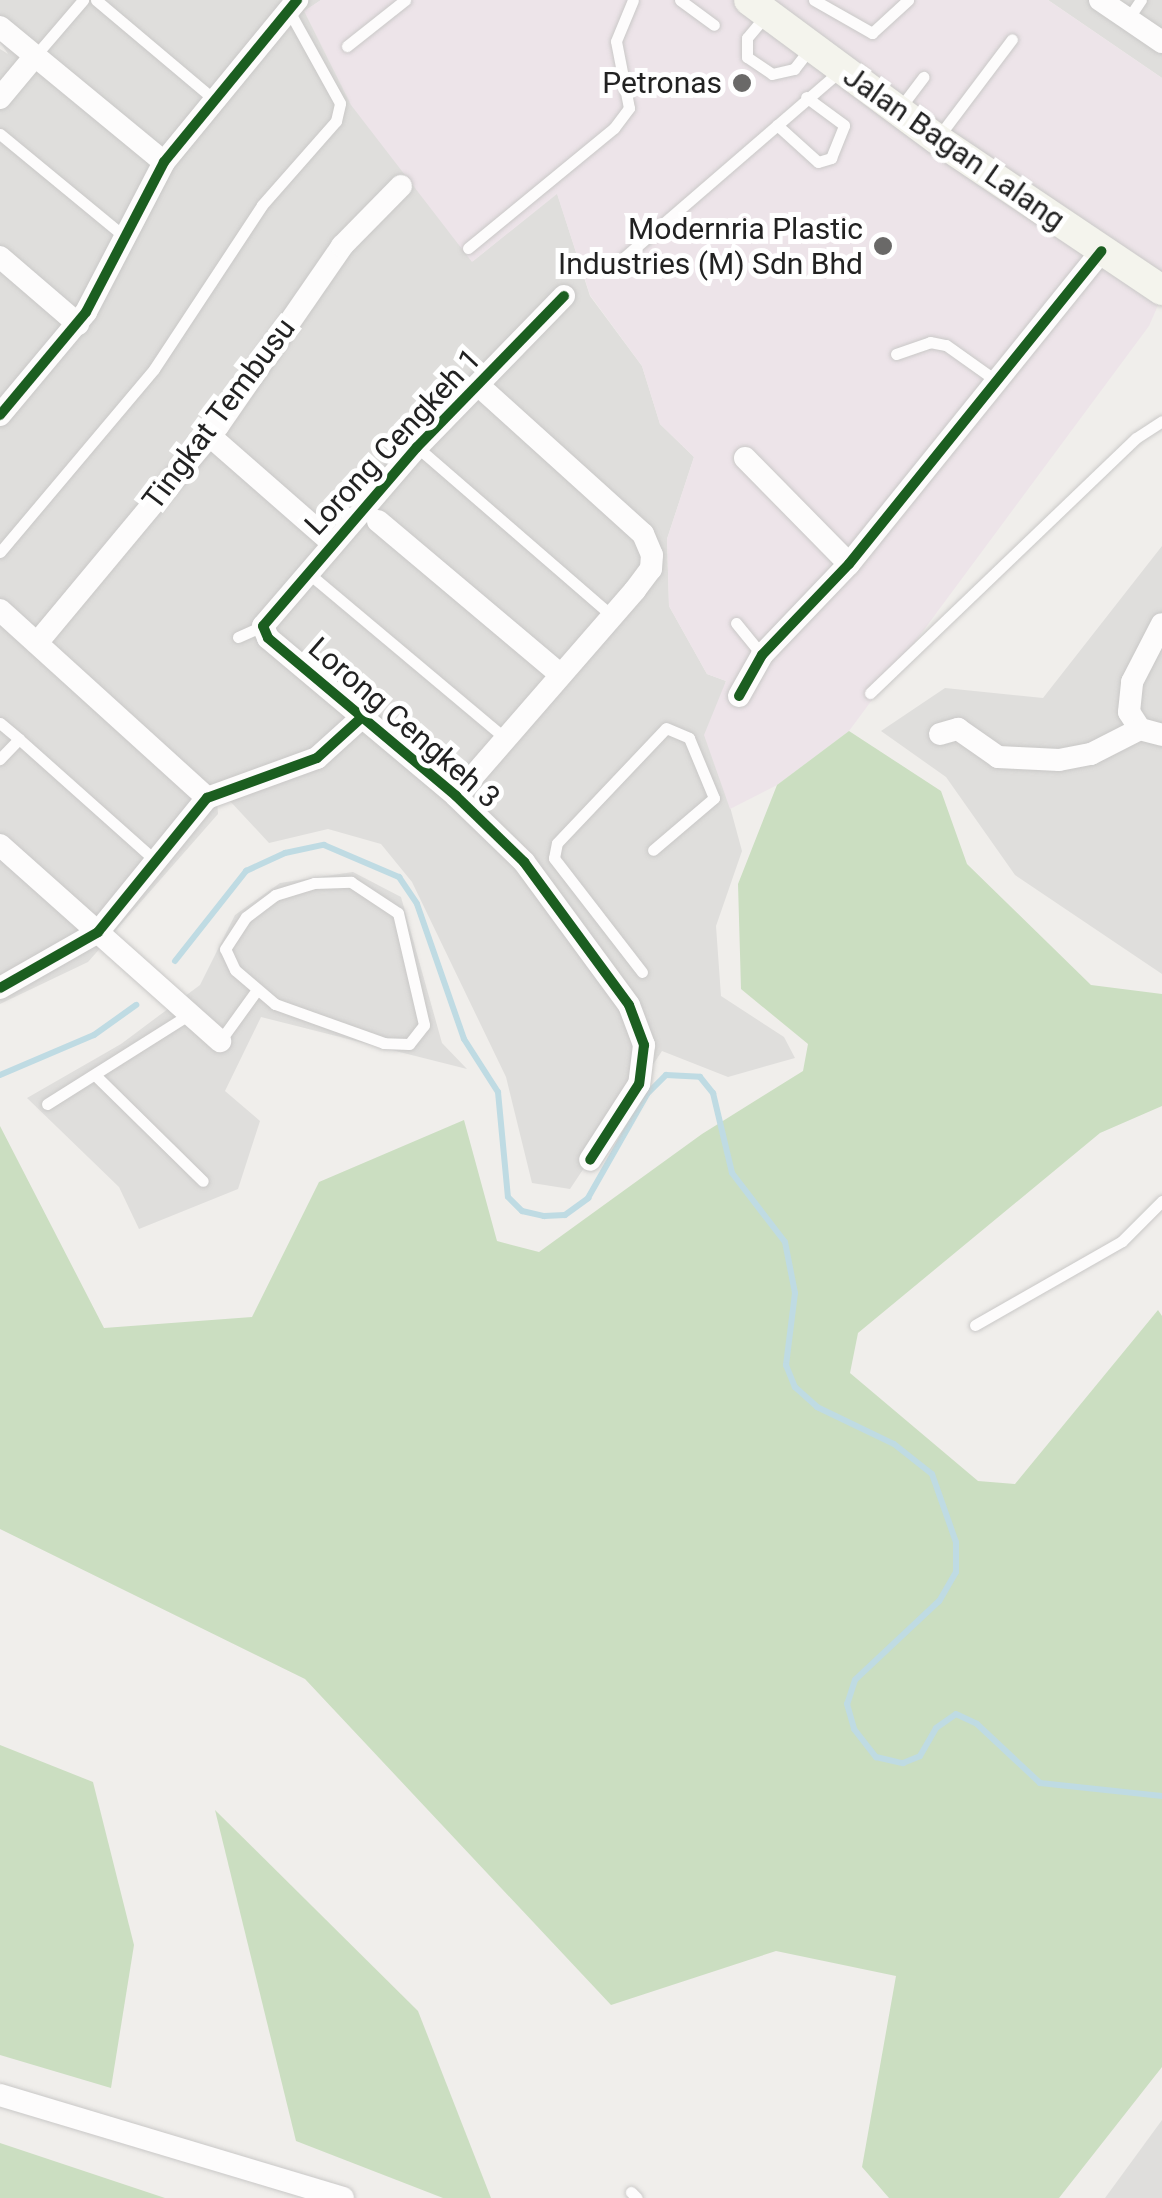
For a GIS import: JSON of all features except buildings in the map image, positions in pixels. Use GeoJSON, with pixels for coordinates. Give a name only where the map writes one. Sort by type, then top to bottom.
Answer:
{"type":"FeatureCollection","features":[{"type":"Feature","properties":{"kind":"main road","name":"Jalan Bagan Lalang"},"geometry":{"type":"LineString","coordinates":[[754,4],[937,140],[1162,290]]}},
{"type":"Feature","properties":{"kind":"street"},"geometry":{"type":"LineString","coordinates":[[1100,0],[1134,9],[1162,42]]}},
{"type":"Feature","properties":{"kind":"street"},"geometry":{"type":"LineString","coordinates":[[0,415],[78,324],[164,162],[287,2]]}},
{"type":"Feature","properties":{"kind":"street"},"geometry":{"type":"LineString","coordinates":[[0,27],[164,162]]}},
{"type":"Feature","properties":{"kind":"street"},"geometry":{"type":"LineString","coordinates":[[0,98],[35,56]]}},
{"type":"Feature","properties":{"kind":"street","name":"Tingkat Tembusu"},"geometry":{"type":"LineString","coordinates":[[37,643],[210,436],[342,246],[401,186]]}},
{"type":"Feature","properties":{"kind":"street"},"geometry":{"type":"LineString","coordinates":[[739,696],[762,655],[849,564],[1102,251]]}},
{"type":"Feature","properties":{"kind":"street"},"geometry":{"type":"LineString","coordinates":[[0,257],[78,324]]}},
{"type":"Feature","properties":{"kind":"street","name":"Lorong Cengkeh 1"},"geometry":{"type":"LineString","coordinates":[[263,626],[331,542],[564,296]]}},
{"type":"Feature","properties":{"kind":"street"},"geometry":{"type":"LineString","coordinates":[[456,796],[651,569],[643,534],[479,386]]}},
{"type":"Feature","properties":{"kind":"street"},"geometry":{"type":"LineString","coordinates":[[210,436],[331,542]]}},
{"type":"Feature","properties":{"kind":"street"},"geometry":{"type":"LineString","coordinates":[[745,458],[849,564]]}},
{"type":"Feature","properties":{"kind":"street"},"geometry":{"type":"LineString","coordinates":[[378,521],[560,675]]}},
{"type":"Feature","properties":{"kind":"street"},"geometry":{"type":"LineString","coordinates":[[0,610],[207,798]]}},
{"type":"Feature","properties":{"kind":"street"},"geometry":{"type":"LineString","coordinates":[[940,734],[958,729],[998,757],[1059,760],[1091,754],[1151,732],[1129,712],[1132,682],[1162,624]]}},
{"type":"Feature","properties":{"kind":"street","name":"Lorong Cengkeh 3"},"geometry":{"type":"LineString","coordinates":[[263,626],[268,638],[456,796],[524,862],[629,1004],[644,1045],[639,1084],[590,1160]]}},
{"type":"Feature","properties":{"kind":"street"},"geometry":{"type":"LineString","coordinates":[[0,988],[98,932],[207,798],[317,758],[360,719]]}},
{"type":"Feature","properties":{"kind":"street"},"geometry":{"type":"LineString","coordinates":[[0,844],[220,1041]]}},
{"type":"Feature","properties":{"kind":"street"},"geometry":{"type":"LineString","coordinates":[[0,2096],[343,2198]]}},
{"type":"Feature","properties":{"kind":"lane"},"geometry":{"type":"LineString","coordinates":[[35,56],[83,0]]}},
{"type":"Feature","properties":{"kind":"lane"},"geometry":{"type":"LineString","coordinates":[[96,0],[211,97]]}},
{"type":"Feature","properties":{"kind":"lane"},"geometry":{"type":"LineString","coordinates":[[346,46],[405,0]]}},
{"type":"Feature","properties":{"kind":"lane"},"geometry":{"type":"LineString","coordinates":[[468,248],[614,128],[629,108],[616,41],[633,0]]}},
{"type":"Feature","properties":{"kind":"lane"},"geometry":{"type":"LineString","coordinates":[[680,0],[714,26]]}},
{"type":"Feature","properties":{"kind":"lane"},"geometry":{"type":"LineString","coordinates":[[814,0],[872,34],[908,0]]}},
{"type":"Feature","properties":{"kind":"lane"},"geometry":{"type":"LineString","coordinates":[[0,552],[154,370],[262,205],[336,121],[340,103],[287,2]]}},
{"type":"Feature","properties":{"kind":"lane"},"geometry":{"type":"LineString","coordinates":[[754,4],[747,57],[772,74],[794,69],[811,47]]}},
{"type":"Feature","properties":{"kind":"lane"},"geometry":{"type":"LineString","coordinates":[[937,140],[1012,39]]}},
{"type":"Feature","properties":{"kind":"lane"},"geometry":{"type":"LineString","coordinates":[[614,266],[841,70]]}},
{"type":"Feature","properties":{"kind":"lane"},"geometry":{"type":"LineString","coordinates":[[897,111],[923,77]]}},
{"type":"Feature","properties":{"kind":"lane"},"geometry":{"type":"LineString","coordinates":[[777,125],[818,162],[831,158],[844,126],[806,97]]}},
{"type":"Feature","properties":{"kind":"lane"},"geometry":{"type":"LineString","coordinates":[[0,134],[125,238]]}},
{"type":"Feature","properties":{"kind":"lane"},"geometry":{"type":"LineString","coordinates":[[896,354],[930,342],[946,345],[996,380]]}},
{"type":"Feature","properties":{"kind":"lane"},"geometry":{"type":"LineString","coordinates":[[870,692],[1136,438],[1162,421]]}},
{"type":"Feature","properties":{"kind":"lane"},"geometry":{"type":"LineString","coordinates":[[418,447],[612,616]]}},
{"type":"Feature","properties":{"kind":"lane"},"geometry":{"type":"LineString","coordinates":[[307,572],[506,740]]}},
{"type":"Feature","properties":{"kind":"lane"},"geometry":{"type":"LineString","coordinates":[[736,623],[762,655]]}},
{"type":"Feature","properties":{"kind":"lane","name":"Lorong Cengkeh 1"},"geometry":{"type":"LineString","coordinates":[[238,637],[263,626]]}},
{"type":"Feature","properties":{"kind":"lane"},"geometry":{"type":"LineString","coordinates":[[0,723],[157,862]]}},
{"type":"Feature","properties":{"kind":"lane"},"geometry":{"type":"LineString","coordinates":[[642,972],[554,858],[557,843],[666,728],[689,738],[714,798],[654,850]]}},
{"type":"Feature","properties":{"kind":"lane"},"geometry":{"type":"LineString","coordinates":[[0,759],[19,739]]}},
{"type":"Feature","properties":{"kind":"lane"},"geometry":{"type":"LineString","coordinates":[[351,882],[398,913],[424,1025],[409,1044],[384,1043],[312,1020],[256,991],[225,949],[246,918],[275,895],[314,883],[351,882]]}},
{"type":"Feature","properties":{"kind":"lane"},"geometry":{"type":"LineString","coordinates":[[568,923],[592,905]]}},
{"type":"Feature","properties":{"kind":"lane"},"geometry":{"type":"LineString","coordinates":[[220,1041],[256,991]]}},
{"type":"Feature","properties":{"kind":"lane"},"geometry":{"type":"LineString","coordinates":[[48,1104],[190,1014]]}},
{"type":"Feature","properties":{"kind":"lane"},"geometry":{"type":"LineString","coordinates":[[95,1076],[203,1182]]}},
{"type":"Feature","properties":{"kind":"lane"},"geometry":{"type":"LineString","coordinates":[[975,1325],[1122,1240],[1162,1201]]}},
{"type":"Feature","properties":{"kind":"shaded area"},"geometry":{"type":"Polygon","coordinates":[[[0,0],[321,0],[305,11],[473,261],[557,193],[590,296],[642,366],[660,424],[694,457],[667,539],[669,606],[707,674],[726,681],[710,733],[742,851],[716,926],[721,996],[784,1037],[795,1058],[728,1077],[662,1051],[570,1189],[532,1183],[506,1077],[412,882],[381,844],[328,829],[269,843],[216,786],[218,814],[88,962],[0,1004],[0,49],[8,54],[0,42],[0,0]]]}},
{"type":"Feature","properties":{"kind":"shaded area"},"geometry":{"type":"Polygon","coordinates":[[[321,0],[1048,0],[1162,78],[1162,296],[1149,326],[849,731],[777,785],[730,809],[704,735],[726,681],[707,674],[669,606],[667,539],[694,457],[660,424],[642,366],[590,295],[557,194],[472,262],[351,105],[304,11],[321,0]]]}},
{"type":"Feature","properties":{"kind":"shaded area"},"geometry":{"type":"Polygon","coordinates":[[[1048,0],[1162,0],[1162,78],[1048,0]]]}},
{"type":"Feature","properties":{"kind":"shaded area"},"geometry":{"type":"Polygon","coordinates":[[[1162,546],[1162,974],[1015,875],[946,777],[881,731],[945,688],[1043,698],[1162,546]]]}},
{"type":"Feature","properties":{"kind":"shaded area"},"geometry":{"type":"Polygon","coordinates":[[[353,872],[401,897],[442,1043],[467,1069],[261,1017],[225,1091],[260,1121],[238,1189],[139,1229],[119,1187],[27,1098],[121,1044],[200,985],[235,915],[280,883],[353,872]]]}},
{"type":"Feature","properties":{"kind":"shaded area"},"geometry":{"type":"Polygon","coordinates":[[[1162,2120],[1162,2198],[1105,2198],[1162,2120]]]}},
{"type":"Feature","properties":{"kind":"green space"},"geometry":{"type":"Polygon","coordinates":[[[849,731],[941,791],[967,864],[1091,985],[1162,994],[1162,1106],[1100,1133],[858,1333],[850,1373],[978,1481],[1015,1484],[1158,1310],[1162,1316],[1162,2067],[1059,2198],[889,2198],[862,2167],[896,1976],[776,1951],[611,2005],[305,1679],[0,1529],[0,1126],[104,1328],[252,1317],[319,1182],[464,1120],[497,1241],[539,1252],[702,1134],[803,1071],[808,1044],[741,989],[738,884],[777,785],[849,731]]]}},
{"type":"Feature","properties":{"kind":"green space"},"geometry":{"type":"Polygon","coordinates":[[[0,1745],[93,1782],[134,1945],[111,2088],[0,2055],[0,1745]]]}},
{"type":"Feature","properties":{"kind":"green space"},"geometry":{"type":"Polygon","coordinates":[[[215,1810],[418,2011],[491,2198],[443,2198],[296,2141],[215,1810]]]}},
{"type":"Feature","properties":{"kind":"green space"},"geometry":{"type":"Polygon","coordinates":[[[0,2143],[165,2198],[0,2198],[0,2143]]]}},
{"type":"Feature","properties":{"kind":"waterway"},"geometry":{"type":"LineString","coordinates":[[175,961],[246,871],[285,853],[324,845],[399,877],[417,904],[464,1039],[498,1092],[508,1197],[522,1211],[544,1216],[565,1215],[588,1198],[647,1094],[666,1075],[700,1077],[713,1093],[732,1173],[785,1242],[795,1293],[786,1365],[795,1387],[817,1407],[894,1444],[932,1474],[956,1542],[956,1572],[939,1601],[855,1680],[847,1704],[854,1729],[876,1757],[903,1763],[920,1756],[936,1728],[956,1714],[977,1724],[1040,1783],[1162,1796]]}},
{"type":"Feature","properties":{"kind":"waterway"},"geometry":{"type":"LineString","coordinates":[[0,1075],[94,1035],[136,1005]]}},
{"type":"Feature","properties":{"kind":"cycle path"},"geometry":{"type":"LineString","coordinates":[[0,415],[86,312],[164,162],[297,0]]}},
{"type":"Feature","properties":{"kind":"cycle path"},"geometry":{"type":"LineString","coordinates":[[739,696],[762,655],[849,564],[1102,251]]}},
{"type":"Feature","properties":{"kind":"cycle path"},"geometry":{"type":"LineString","coordinates":[[564,296],[417,447],[263,626],[268,638],[456,796],[524,862],[629,1005],[644,1045],[639,1084],[590,1160]]}},
{"type":"Feature","properties":{"kind":"cycle path"},"geometry":{"type":"LineString","coordinates":[[0,988],[98,932],[207,798],[317,758],[360,719]]}},
{"type":"Feature","properties":{"kind":"place","name":"Petronas"},"geometry":{"type":"Point","coordinates":[742,83]}},
{"type":"Feature","properties":{"kind":"place","name":"Modernria Plastic Industries (M) Sdn Bhd"},"geometry":{"type":"Point","coordinates":[883,246]}}]}
